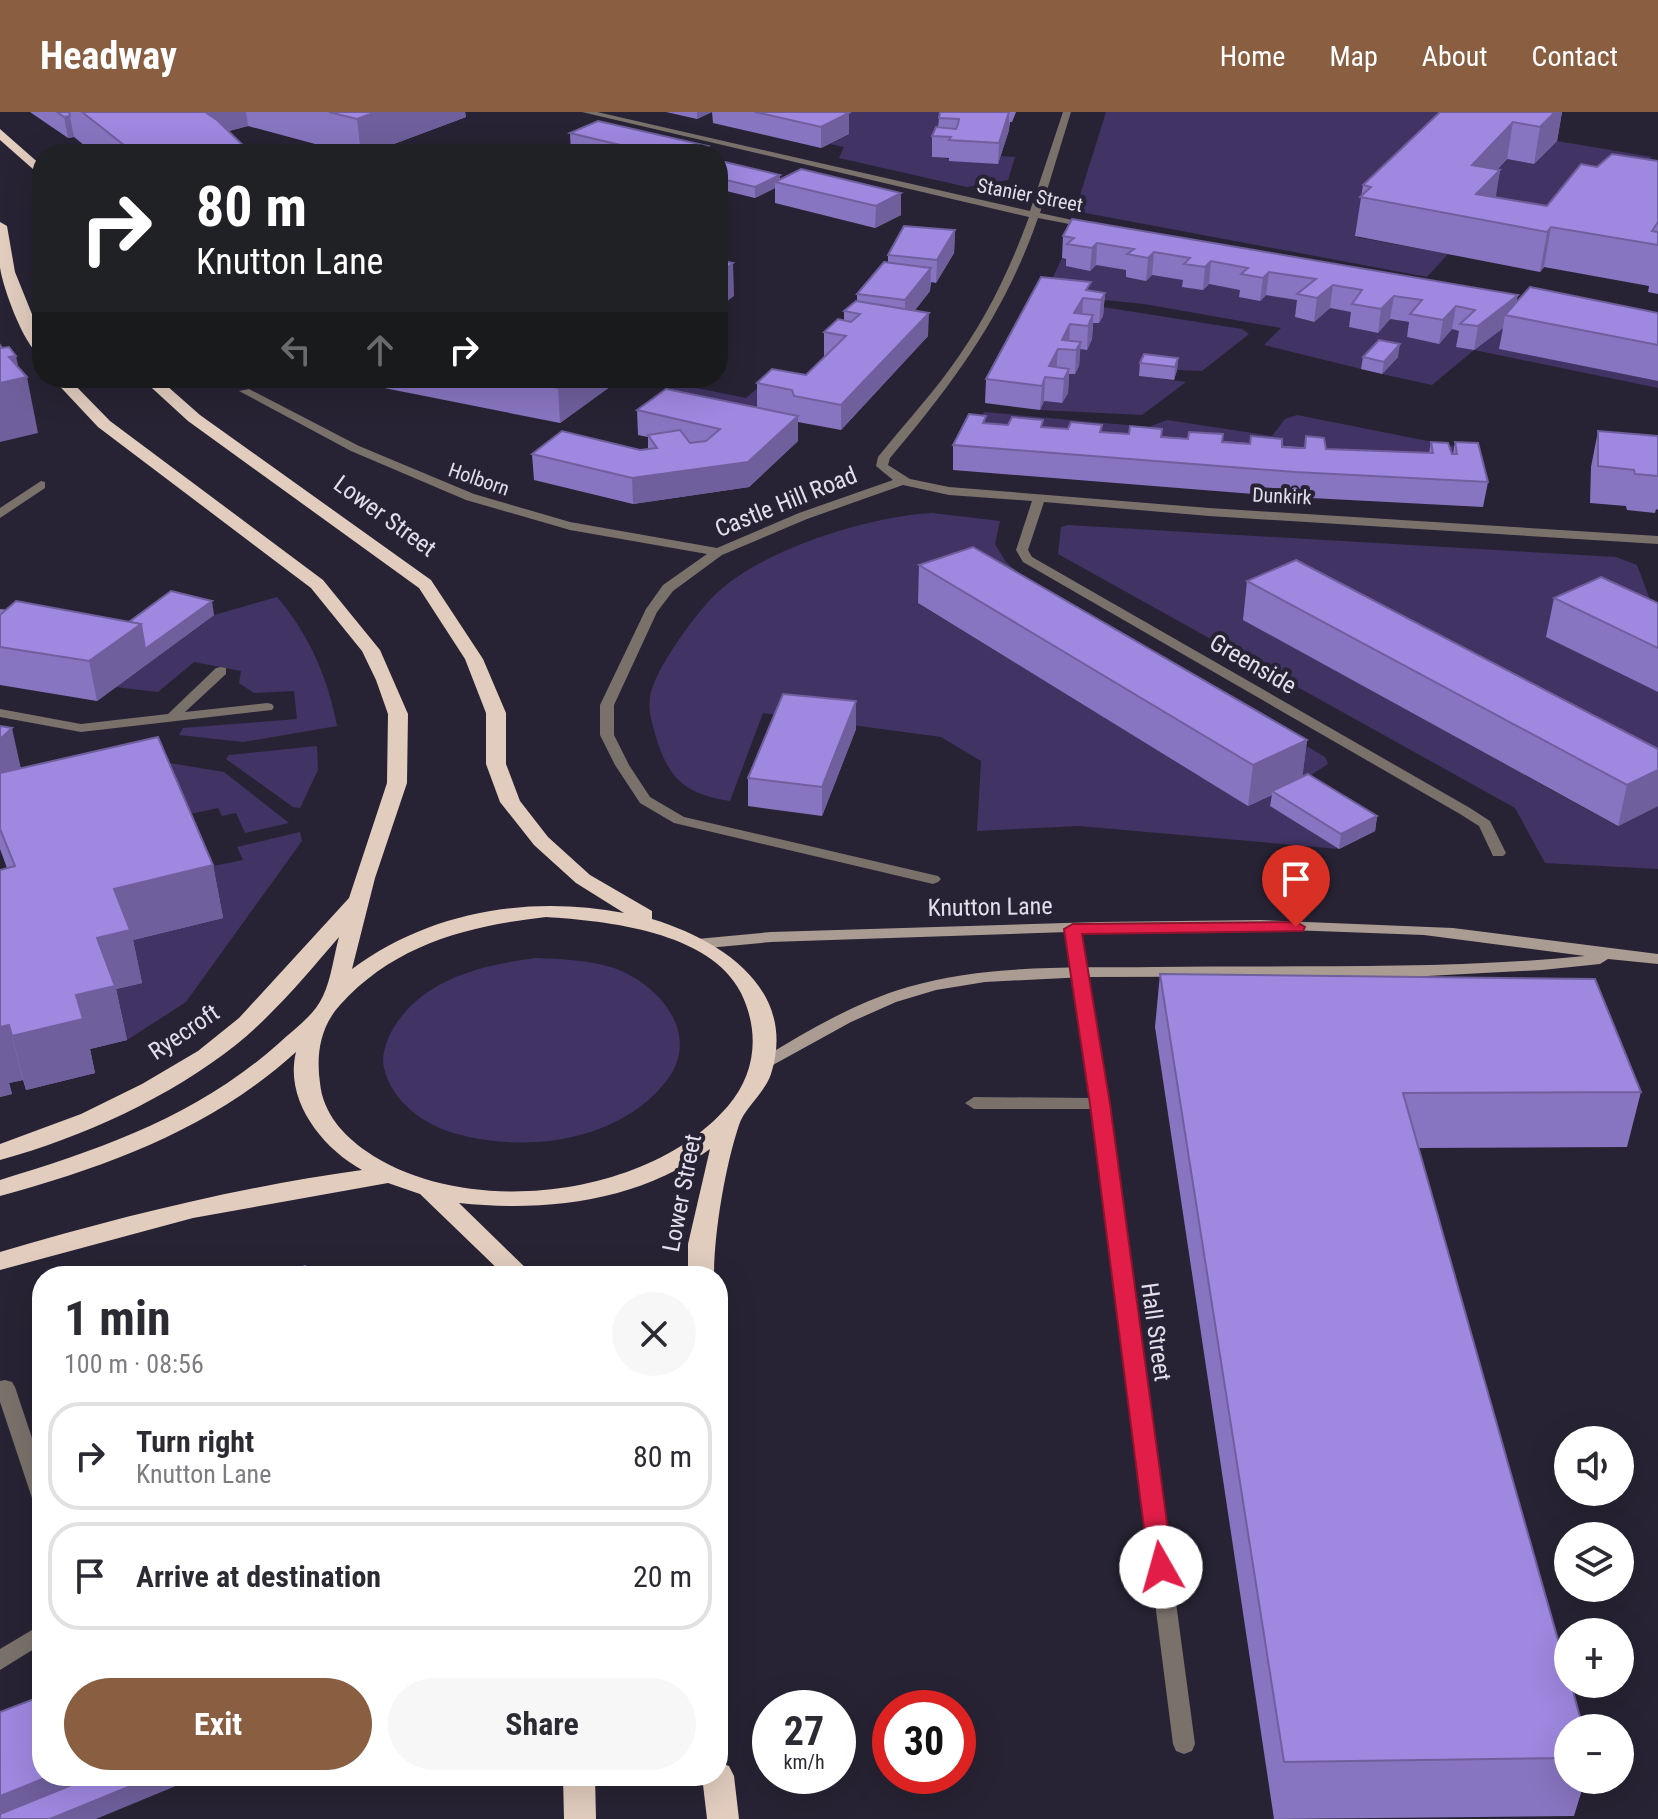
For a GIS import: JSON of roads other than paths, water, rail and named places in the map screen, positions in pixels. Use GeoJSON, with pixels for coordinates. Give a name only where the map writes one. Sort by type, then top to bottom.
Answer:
{"type":"FeatureCollection","features":[{"type":"Feature","properties":{"kind":"highway"},"geometry":{"type":"LineString","coordinates":[[0,133],[32,163]]}},
{"type":"Feature","properties":{"kind":"highway"},"geometry":{"type":"LineString","coordinates":[[0,226],[8,272],[32,334]]}},
{"type":"Feature","properties":{"kind":"highway"},"geometry":{"type":"LineString","coordinates":[[70,388],[104,424],[317,584],[371,650],[398,714],[400,750],[397,783],[359,900],[334,996]]}},
{"type":"Feature","properties":{"kind":"highway","name":"Lower Street"},"geometry":{"type":"LineString","coordinates":[[160,388],[194,418],[425,584],[474,659],[496,713],[496,764],[510,802],[541,841],[583,879],[665,929]]}},
{"type":"Feature","properties":{"kind":"highway","name":"Ryecroft"},"geometry":{"type":"LineString","coordinates":[[0,1152],[78,1125],[149,1089],[229,1039],[283,986],[359,900]]}},
{"type":"Feature","properties":{"kind":"highway"},"geometry":{"type":"LineString","coordinates":[[546,911],[587,912],[627,918],[665,929],[725,962],[746,985],[760,1010],[765,1038],[762,1066],[750,1094],[728,1121],[699,1147],[662,1167],[619,1184],[584,1192],[523,1199],[475,1197],[429,1189],[389,1175],[355,1156],[329,1132],[312,1107],[305,1079],[306,1051],[316,1023],[334,996],[390,952],[425,936],[491,917],[546,911]]}},
{"type":"Feature","properties":{"kind":"highway"},"geometry":{"type":"LineString","coordinates":[[0,1188],[104,1157],[193,1116],[239,1088],[316,1023]]}},
{"type":"Feature","properties":{"kind":"highway","name":"Lower Street"},"geometry":{"type":"LineString","coordinates":[[701,1266],[701,1244],[728,1121]]}},
{"type":"Feature","properties":{"kind":"highway"},"geometry":{"type":"LineString","coordinates":[[0,1261],[145,1219],[292,1187],[389,1175]]}},
{"type":"Feature","properties":{"kind":"highway"},"geometry":{"type":"LineString","coordinates":[[429,1189],[510,1266]]}},
{"type":"Feature","properties":{"kind":"highway"},"geometry":{"type":"LineString","coordinates":[[579,1786],[580,1819]]}},
{"type":"Feature","properties":{"kind":"highway"},"geometry":{"type":"LineString","coordinates":[[719,1786],[723,1819]]}},
{"type":"Feature","properties":{"kind":"main road","name":"Knutton Lane"},"geometry":{"type":"LineString","coordinates":[[697,944],[771,937],[1073,929],[1219,927],[1422,930],[1496,936],[1618,957],[1658,959]]}},
{"type":"Feature","properties":{"kind":"main road","name":"Knutton Lane"},"geometry":{"type":"LineString","coordinates":[[762,1066],[819,1030],[893,998],[936,985],[1080,973],[1513,970],[1618,957]]}},
{"type":"Feature","properties":{"kind":"street","name":"Stanier Street"},"geometry":{"type":"LineString","coordinates":[[586,112],[724,144]]}},
{"type":"Feature","properties":{"kind":"street"},"geometry":{"type":"LineString","coordinates":[[1031,215],[1067,112]]}},
{"type":"Feature","properties":{"kind":"street","name":"Stanier Street"},"geometry":{"type":"LineString","coordinates":[[728,145],[1031,215],[1110,229]]}},
{"type":"Feature","properties":{"kind":"street","name":"Castle Hill Road"},"geometry":{"type":"LineString","coordinates":[[905,480],[882,466],[884,457],[932,402],[978,339],[1012,274],[1031,215]]}},
{"type":"Feature","properties":{"kind":"street","name":"Holborn"},"geometry":{"type":"LineString","coordinates":[[245,391],[340,442],[457,492],[547,521],[718,552]]}},
{"type":"Feature","properties":{"kind":"street","name":"Castle Hill Road"},"geometry":{"type":"LineString","coordinates":[[905,480],[803,516],[718,552],[668,588],[651,612],[619,676],[607,705],[607,735],[645,800],[679,820],[933,879]]}},
{"type":"Feature","properties":{"kind":"street","name":"Dunkirk"},"geometry":{"type":"LineString","coordinates":[[905,480],[949,491],[1658,540]]}},
{"type":"Feature","properties":{"kind":"street"},"geometry":{"type":"LineString","coordinates":[[3,508],[41,485]]}},
{"type":"Feature","properties":{"kind":"street","name":"Greenside"},"geometry":{"type":"LineString","coordinates":[[1039,498],[1022,550],[1027,559],[1465,811],[1485,824],[1498,853]]}},
{"type":"Feature","properties":{"kind":"street"},"geometry":{"type":"LineString","coordinates":[[174,715],[221,671]]}},
{"type":"Feature","properties":{"kind":"street"},"geometry":{"type":"LineString","coordinates":[[0,713],[81,728],[133,724],[174,715],[267,707]]}},
{"type":"Feature","properties":{"kind":"street","name":"Hall Street"},"geometry":{"type":"LineString","coordinates":[[1073,929],[1100,1104],[1184,1744]]}},
{"type":"Feature","properties":{"kind":"street"},"geometry":{"type":"LineString","coordinates":[[974,1103],[1100,1104]]}},
{"type":"Feature","properties":{"kind":"street"},"geometry":{"type":"LineString","coordinates":[[5,1387],[32,1468]]}},
{"type":"Feature","properties":{"kind":"street"},"geometry":{"type":"LineString","coordinates":[[0,1661],[32,1640]]}}]}
